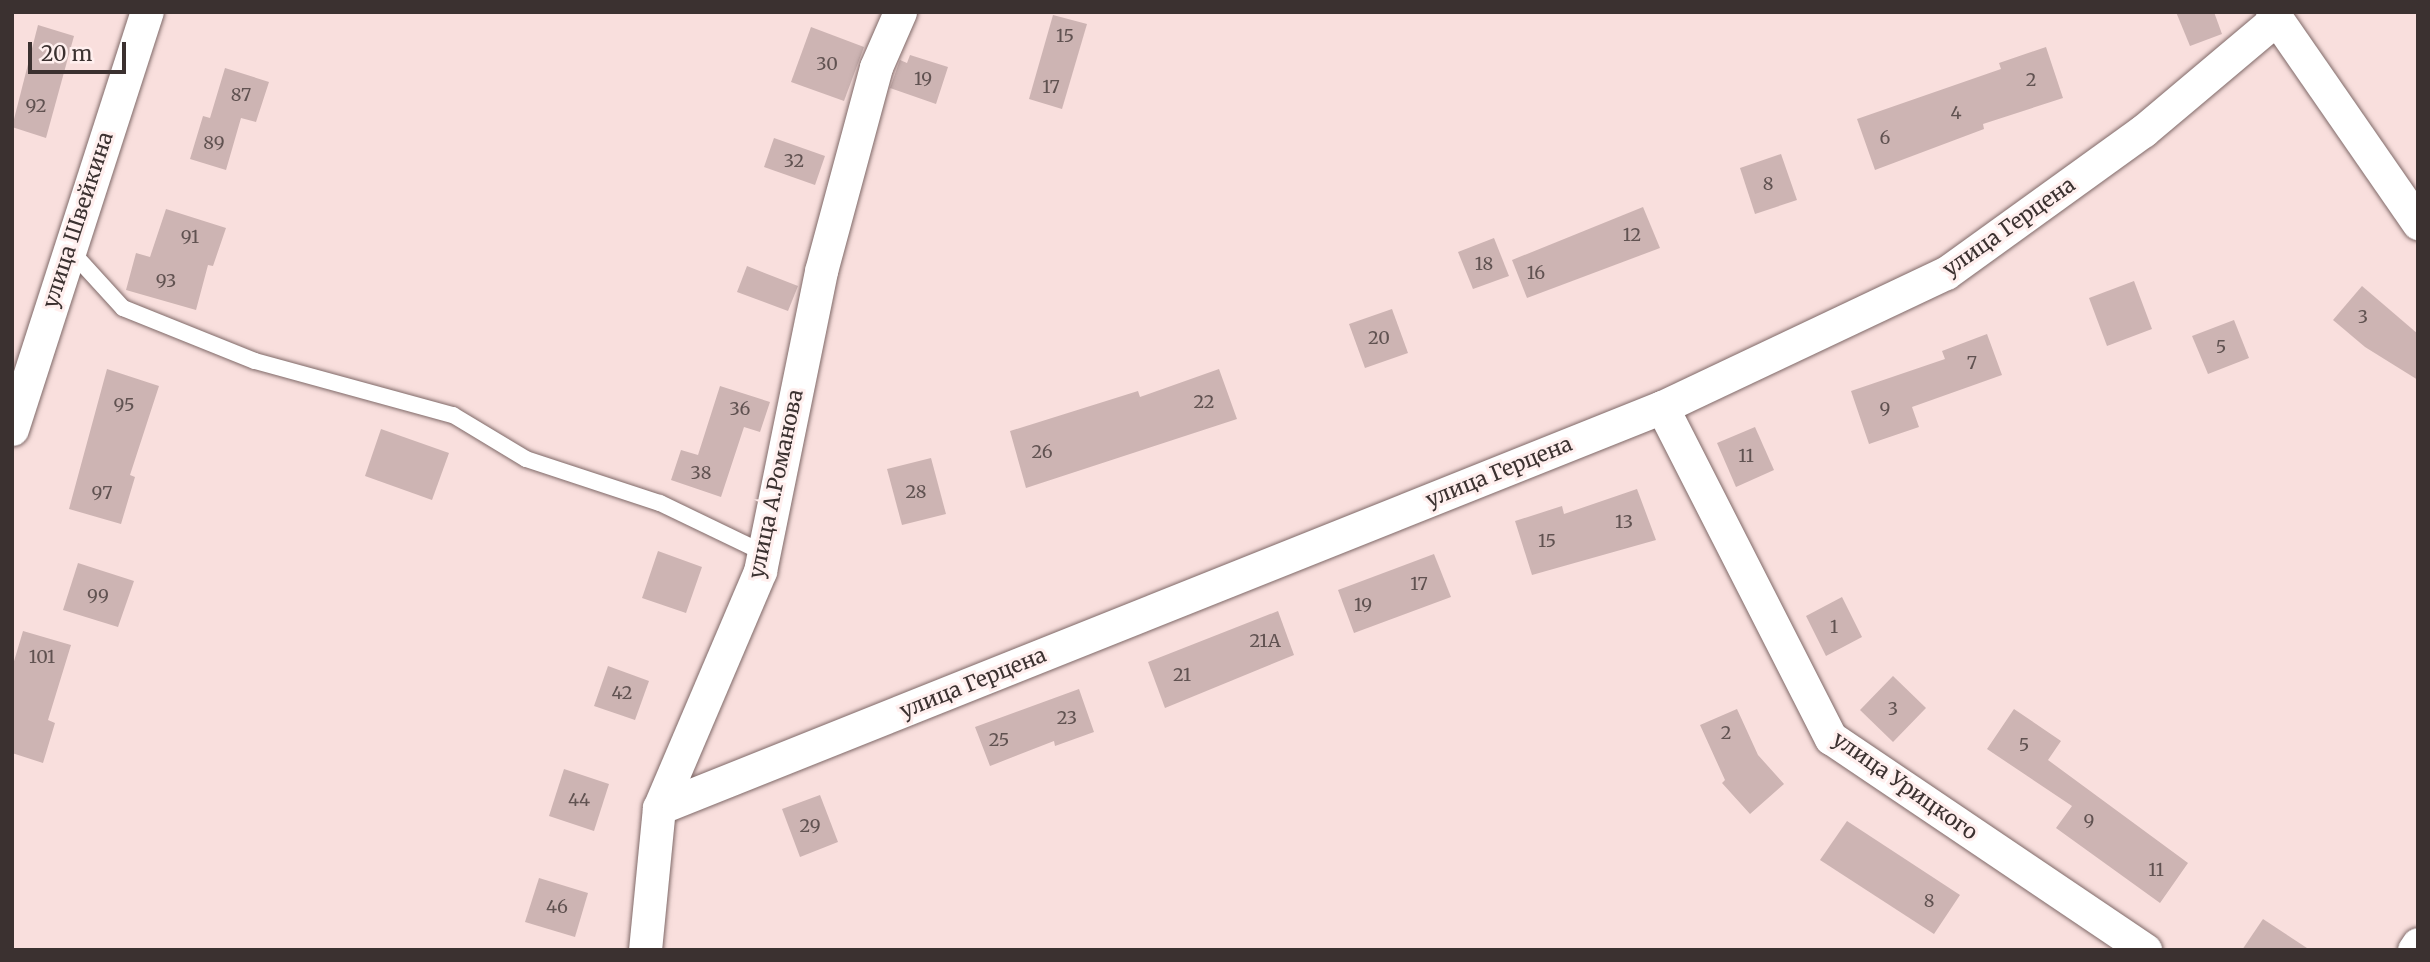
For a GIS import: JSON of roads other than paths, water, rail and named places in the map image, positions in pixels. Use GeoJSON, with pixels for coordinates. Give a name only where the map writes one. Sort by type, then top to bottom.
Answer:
{"type":"FeatureCollection","features":[{"type":"Feature","properties":{"kind":"street","name":"улица Швейкина"},"geometry":{"type":"LineString","coordinates":[[12,429],[68,248],[147,12]]}},
{"type":"Feature","properties":{"kind":"street","name":"улица А.Романова"},"geometry":{"type":"LineString","coordinates":[[646,950],[659,808],[764,553],[821,271],[876,67],[900,12]]}},
{"type":"Feature","properties":{"kind":"street"},"geometry":{"type":"LineString","coordinates":[[2273,16],[2418,223]]}},
{"type":"Feature","properties":{"kind":"street","name":"улица Герцена"},"geometry":{"type":"LineString","coordinates":[[659,808],[1662,407],[1946,273],[2143,131],[2273,16]]}},
{"type":"Feature","properties":{"kind":"street","name":"улица Урицкого"},"geometry":{"type":"LineString","coordinates":[[1662,407],[1831,738],[2145,950]]}},
{"type":"Feature","properties":{"kind":"street"},"geometry":{"type":"LineString","coordinates":[[2414,950],[2418,944]]}},
{"type":"Feature","properties":{"kind":"lane"},"geometry":{"type":"LineString","coordinates":[[68,248],[123,308],[256,361],[453,415],[526,459],[660,503],[764,553]]}}]}
